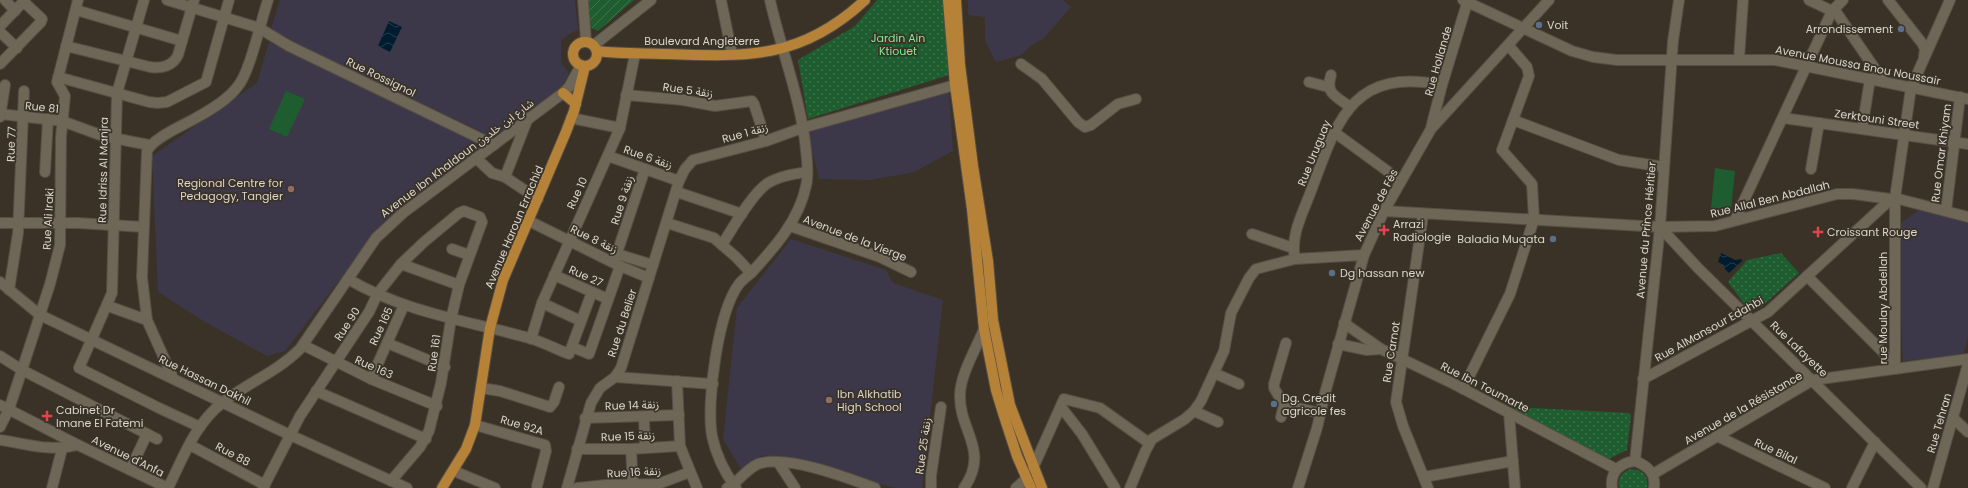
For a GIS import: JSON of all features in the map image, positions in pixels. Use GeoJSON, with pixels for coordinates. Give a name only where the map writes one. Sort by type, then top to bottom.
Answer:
{"type":"FeatureCollection","features":[{"type":"Feature","properties":{"kind":"main road"},"geometry":{"type":"LineString","coordinates":[[948,0],[955,85],[972,208],[984,329],[996,390],[1026,479],[1031,488]]}},
{"type":"Feature","properties":{"kind":"main road"},"geometry":{"type":"LineString","coordinates":[[956,0],[960,65],[973,166],[988,261],[993,320],[1010,405],[1033,468],[1042,488]]}},
{"type":"Feature","properties":{"kind":"main road","name":"Boulevard Angleterre"},"geometry":{"type":"LineString","coordinates":[[592,46],[635,54],[749,55],[784,49],[821,32],[863,1]]}},
{"type":"Feature","properties":{"kind":"main road"},"geometry":{"type":"LineString","coordinates":[[576,46],[592,46],[595,61],[583,66],[575,60],[573,53],[576,46]]}},
{"type":"Feature","properties":{"kind":"main road","name":"Avenue Haroun Errachid"},"geometry":{"type":"LineString","coordinates":[[442,488],[454,471],[466,449],[475,425],[490,328],[503,280],[571,118],[576,104],[583,66]]}},
{"type":"Feature","properties":{"kind":"main road"},"geometry":{"type":"LineString","coordinates":[[562,93],[576,104]]}},
{"type":"Feature","properties":{"kind":"street"},"geometry":{"type":"LineString","coordinates":[[5,0],[15,11]]}},
{"type":"Feature","properties":{"kind":"street","name":"Rue Idriss Al Manjra"},"geometry":{"type":"LineString","coordinates":[[144,0],[117,93],[113,280],[108,306],[80,368],[159,408],[200,426]]}},
{"type":"Feature","properties":{"kind":"street","name":"Rue Rossignol"},"geometry":{"type":"LineString","coordinates":[[167,0],[193,4],[225,17],[259,28],[289,46],[494,145]]}},
{"type":"Feature","properties":{"kind":"street"},"geometry":{"type":"LineString","coordinates":[[182,41],[136,27],[77,5],[58,77],[161,103],[204,84],[211,67],[229,0]]}},
{"type":"Feature","properties":{"kind":"street"},"geometry":{"type":"LineString","coordinates":[[174,378],[147,320],[142,277],[146,154],[149,145],[197,118],[233,92],[244,77],[268,0]]}},
{"type":"Feature","properties":{"kind":"street"},"geometry":{"type":"LineString","coordinates":[[583,0],[592,46],[651,0]]}},
{"type":"Feature","properties":{"kind":"street"},"geometry":{"type":"LineString","coordinates":[[721,0],[732,54]]}},
{"type":"Feature","properties":{"kind":"street"},"geometry":{"type":"LineString","coordinates":[[770,0],[775,23],[784,49],[802,128],[807,184],[803,200],[790,226],[751,273],[740,283],[726,310],[720,335],[713,384],[711,406],[712,435],[720,461],[732,487],[753,467],[770,462],[778,462],[816,469],[875,488]]}},
{"type":"Feature","properties":{"kind":"street","name":"Avenue Moussa Bnou Noussair"},"geometry":{"type":"LineString","coordinates":[[1467,0],[1572,51],[1593,57],[1617,60],[1775,60],[1964,98]]}},
{"type":"Feature","properties":{"kind":"street","name":"Rue Hollande"},"geometry":{"type":"LineString","coordinates":[[1431,129],[1442,85],[1467,0]]}},
{"type":"Feature","properties":{"kind":"street","name":"Avenue de Fès"},"geometry":{"type":"LineString","coordinates":[[1298,488],[1308,461],[1338,344],[1364,254],[1384,212],[1431,129],[1509,46],[1549,0]]}},
{"type":"Feature","properties":{"kind":"street","name":"Avenue du Prince Héritier"},"geometry":{"type":"LineString","coordinates":[[1635,461],[1660,227],[1671,59],[1679,0]]}},
{"type":"Feature","properties":{"kind":"street"},"geometry":{"type":"LineString","coordinates":[[1739,59],[1743,0]]}},
{"type":"Feature","properties":{"kind":"street"},"geometry":{"type":"LineString","coordinates":[[1809,0],[1822,2],[1833,10],[1884,82]]}},
{"type":"Feature","properties":{"kind":"street"},"geometry":{"type":"LineString","coordinates":[[1735,220],[1833,10],[1843,0]]}},
{"type":"Feature","properties":{"kind":"street"},"geometry":{"type":"LineString","coordinates":[[1888,0],[1922,43],[1924,48],[1924,56]]}},
{"type":"Feature","properties":{"kind":"street","name":"rue Moulay Abdellah"},"geometry":{"type":"LineString","coordinates":[[1892,369],[1893,198],[1904,135],[1910,88],[1950,0]]}},
{"type":"Feature","properties":{"kind":"street"},"geometry":{"type":"LineString","coordinates":[[0,26],[25,1],[42,19],[36,30],[0,64]]}},
{"type":"Feature","properties":{"kind":"street"},"geometry":{"type":"LineString","coordinates":[[66,46],[150,67],[162,68],[176,58],[193,4]]}},
{"type":"Feature","properties":{"kind":"street"},"geometry":{"type":"LineString","coordinates":[[0,32],[17,48]]}},
{"type":"Feature","properties":{"kind":"street"},"geometry":{"type":"LineString","coordinates":[[1463,389],[1510,294],[1534,219],[1532,184],[1502,150],[1527,84],[1529,74],[1527,67],[1509,46]]}},
{"type":"Feature","properties":{"kind":"street","name":"Rue 10"},"geometry":{"type":"LineString","coordinates":[[531,339],[542,303],[620,128],[635,54]]}},
{"type":"Feature","properties":{"kind":"street"},"geometry":{"type":"LineString","coordinates":[[1021,64],[1042,79],[1078,122],[1085,127],[1091,125],[1118,104],[1136,99]]}},
{"type":"Feature","properties":{"kind":"street","name":"Avenue Ibn Khaldoun شارع ابن خلدون"},"geometry":{"type":"LineString","coordinates":[[168,488],[200,426],[223,402],[284,364],[303,345],[376,238],[390,224],[562,93],[569,87],[583,66]]}},
{"type":"Feature","properties":{"kind":"street"},"geometry":{"type":"LineString","coordinates":[[1328,87],[1331,75]]}},
{"type":"Feature","properties":{"kind":"street","name":"Rue Ali Iraki"},"geometry":{"type":"LineString","coordinates":[[0,427],[4,407],[22,370],[57,261],[60,245],[62,121],[65,96],[57,84],[58,77]]}},
{"type":"Feature","properties":{"kind":"street"},"geometry":{"type":"LineString","coordinates":[[1862,129],[1870,80]]}},
{"type":"Feature","properties":{"kind":"street","name":"Rue Uruguay"},"geometry":{"type":"LineString","coordinates":[[1295,259],[1293,248],[1301,218],[1334,132],[1350,107],[1373,90],[1392,82],[1417,81],[1442,85]]}},
{"type":"Feature","properties":{"kind":"street"},"geometry":{"type":"LineString","coordinates":[[1309,82],[1328,87],[1331,92],[1350,107]]}},
{"type":"Feature","properties":{"kind":"street"},"geometry":{"type":"LineString","coordinates":[[0,115],[5,85]]}},
{"type":"Feature","properties":{"kind":"street","name":"Rue 1 زنقة"},"geometry":{"type":"LineString","coordinates":[[693,160],[766,141],[802,128],[955,85]]}},
{"type":"Feature","properties":{"kind":"street","name":"Rue 77"},"geometry":{"type":"LineString","coordinates":[[9,290],[19,222],[24,91]]}},
{"type":"Feature","properties":{"kind":"street","name":"Rue 5 زنقة"},"geometry":{"type":"LineString","coordinates":[[626,95],[683,100],[715,106],[752,101],[766,141]]}},
{"type":"Feature","properties":{"kind":"street","name":"Rue Omar Khiyam"},"geometry":{"type":"LineString","coordinates":[[1946,211],[1955,142],[1964,98]]}},
{"type":"Feature","properties":{"kind":"street","name":"Rue 81"},"geometry":{"type":"LineString","coordinates":[[0,115],[62,121],[115,139],[149,145]]}},
{"type":"Feature","properties":{"kind":"street"},"geometry":{"type":"LineString","coordinates":[[505,177],[528,118]]}},
{"type":"Feature","properties":{"kind":"street"},"geometry":{"type":"LineString","coordinates":[[571,118],[620,128]]}},
{"type":"Feature","properties":{"kind":"street","name":"Zerktouni Street"},"geometry":{"type":"LineString","coordinates":[[1783,118],[1968,144]]}},
{"type":"Feature","properties":{"kind":"street"},"geometry":{"type":"LineString","coordinates":[[45,172],[48,119]]}},
{"type":"Feature","properties":{"kind":"street"},"geometry":{"type":"LineString","coordinates":[[1513,120],[1619,160],[1664,167]]}},
{"type":"Feature","properties":{"kind":"street"},"geometry":{"type":"LineString","coordinates":[[1811,169],[1819,123]]}},
{"type":"Feature","properties":{"kind":"street"},"geometry":{"type":"LineString","coordinates":[[1334,132],[1401,181]]}},
{"type":"Feature","properties":{"kind":"street","name":"Rue 6 زنقة"},"geometry":{"type":"LineString","coordinates":[[608,156],[680,181]]}},
{"type":"Feature","properties":{"kind":"street"},"geometry":{"type":"LineString","coordinates":[[476,158],[492,173],[505,177],[538,199]]}},
{"type":"Feature","properties":{"kind":"street","name":"Rue du Belier"},"geometry":{"type":"LineString","coordinates":[[567,488],[585,418],[591,403],[600,388],[615,377],[626,354],[676,192],[685,169],[693,160]]}},
{"type":"Feature","properties":{"kind":"street","name":"Rue 9 زنقة"},"geometry":{"type":"LineString","coordinates":[[572,347],[589,354],[608,299],[617,261],[645,169]]}},
{"type":"Feature","properties":{"kind":"street"},"geometry":{"type":"LineString","coordinates":[[722,245],[742,214],[762,188],[768,183],[782,176],[807,172]]}},
{"type":"Feature","properties":{"kind":"street"},"geometry":{"type":"LineString","coordinates":[[676,192],[742,214]]}},
{"type":"Feature","properties":{"kind":"street","name":"Rue Allal Ben Abdallah"},"geometry":{"type":"LineString","coordinates":[[1384,212],[1660,227],[1704,227],[1838,194],[1853,194],[1893,198],[1968,217]]}},
{"type":"Feature","properties":{"kind":"street","name":"Rue AlMansour Edahbi"},"geometry":{"type":"LineString","coordinates":[[1643,379],[1768,312],[1893,198]]}},
{"type":"Feature","properties":{"kind":"street","name":"Rue 90"},"geometry":{"type":"LineString","coordinates":[[264,486],[290,435],[316,392],[369,312],[378,293],[400,264],[460,212],[466,211],[478,215],[482,219]]}},
{"type":"Feature","properties":{"kind":"street","name":"Rue Carnot"},"geometry":{"type":"LineString","coordinates":[[1423,215],[1396,404],[1403,426],[1428,488]]}},
{"type":"Feature","properties":{"kind":"street","name":"Rue 161"},"geometry":{"type":"LineString","coordinates":[[390,481],[416,453],[426,438],[432,422],[445,367],[451,319],[459,285],[482,224],[482,219]]}},
{"type":"Feature","properties":{"kind":"street","name":"Rue 8 زنقة"},"geometry":{"type":"LineString","coordinates":[[529,221],[569,241],[617,261],[649,278]]}},
{"type":"Feature","properties":{"kind":"street"},"geometry":{"type":"LineString","coordinates":[[0,223],[61,223],[144,227]]}},
{"type":"Feature","properties":{"kind":"street"},"geometry":{"type":"LineString","coordinates":[[667,223],[704,234],[722,245],[751,273]]}},
{"type":"Feature","properties":{"kind":"street","name":"Avenue de la Vierge"},"geometry":{"type":"LineString","coordinates":[[790,226],[880,257],[911,272]]}},
{"type":"Feature","properties":{"kind":"street","name":"Rue Lafayette"},"geometry":{"type":"LineString","coordinates":[[1660,227],[1698,268],[1921,488]]}},
{"type":"Feature","properties":{"kind":"street"},"geometry":{"type":"LineString","coordinates":[[1252,234],[1293,248]]}},
{"type":"Feature","properties":{"kind":"street"},"geometry":{"type":"LineString","coordinates":[[452,249],[470,255]]}},
{"type":"Feature","properties":{"kind":"street"},"geometry":{"type":"LineString","coordinates":[[1130,488],[1149,443],[1156,435],[1194,411],[1201,401],[1226,342],[1231,313],[1249,278],[1256,268],[1295,259],[1364,254]]}},
{"type":"Feature","properties":{"kind":"street"},"geometry":{"type":"LineString","coordinates":[[617,261],[653,265]]}},
{"type":"Feature","properties":{"kind":"street"},"geometry":{"type":"LineString","coordinates":[[400,264],[459,285]]}},
{"type":"Feature","properties":{"kind":"street","name":"Rue 27"},"geometry":{"type":"LineString","coordinates":[[554,275],[608,299]]}},
{"type":"Feature","properties":{"kind":"street"},"geometry":{"type":"LineString","coordinates":[[1807,276],[1884,354],[1892,369]]}},
{"type":"Feature","properties":{"kind":"street"},"geometry":{"type":"LineString","coordinates":[[348,279],[364,288],[404,305],[451,319],[531,339],[569,354],[592,292]]}},
{"type":"Feature","properties":{"kind":"street","name":"Rue Hassan Dakhil"},"geometry":{"type":"LineString","coordinates":[[0,282],[40,315],[290,435],[407,488]]}},
{"type":"Feature","properties":{"kind":"street"},"geometry":{"type":"LineString","coordinates":[[542,303],[581,321]]}},
{"type":"Feature","properties":{"kind":"street","name":"Rue 165"},"geometry":{"type":"LineString","coordinates":[[371,379],[404,305]]}},
{"type":"Feature","properties":{"kind":"street"},"geometry":{"type":"LineString","coordinates":[[108,306],[147,320]]}},
{"type":"Feature","properties":{"kind":"street","name":"Rue Ibn Toumarte"},"geometry":{"type":"LineString","coordinates":[[1344,323],[1381,349],[1463,389],[1616,469]]}},
{"type":"Feature","properties":{"kind":"street"},"geometry":{"type":"LineString","coordinates":[[964,488],[973,473],[975,461],[973,446],[961,406],[960,394],[963,380],[984,329]]}},
{"type":"Feature","properties":{"kind":"street"},"geometry":{"type":"LineString","coordinates":[[387,343],[445,367]]}},
{"type":"Feature","properties":{"kind":"street"},"geometry":{"type":"LineString","coordinates":[[1281,417],[1284,405],[1274,388],[1274,384],[1286,343]]}},
{"type":"Feature","properties":{"kind":"street"},"geometry":{"type":"LineString","coordinates":[[1338,344],[1367,350],[1381,349]]}},
{"type":"Feature","properties":{"kind":"street","name":"Rue 163"},"geometry":{"type":"LineString","coordinates":[[303,345],[336,363],[436,406]]}},
{"type":"Feature","properties":{"kind":"street"},"geometry":{"type":"LineString","coordinates":[[0,356],[22,370],[157,439]]}},
{"type":"Feature","properties":{"kind":"street","name":"Avenue de la Résistance"},"geometry":{"type":"LineString","coordinates":[[1653,474],[1813,380],[1968,360]]}},
{"type":"Feature","properties":{"kind":"street","name":"Rue Tehran"},"geometry":{"type":"LineString","coordinates":[[1933,488],[1968,364]]}},
{"type":"Feature","properties":{"kind":"street"},"geometry":{"type":"LineString","coordinates":[[1214,373],[1239,384]]}},
{"type":"Feature","properties":{"kind":"street"},"geometry":{"type":"LineString","coordinates":[[615,377],[713,384]]}},
{"type":"Feature","properties":{"kind":"street"},"geometry":{"type":"LineString","coordinates":[[677,381],[680,446],[697,488]]}},
{"type":"Feature","properties":{"kind":"street"},"geometry":{"type":"LineString","coordinates":[[481,388],[500,391],[550,407],[554,402],[559,387]]}},
{"type":"Feature","properties":{"kind":"street"},"geometry":{"type":"LineString","coordinates":[[316,392],[426,438]]}},
{"type":"Feature","properties":{"kind":"street"},"geometry":{"type":"LineString","coordinates":[[1033,468],[1062,403]]}},
{"type":"Feature","properties":{"kind":"street"},"geometry":{"type":"LineString","coordinates":[[1062,403],[1100,408],[1149,443]]}},
{"type":"Feature","properties":{"kind":"street"},"geometry":{"type":"LineString","coordinates":[[1062,403],[1115,488]]}},
{"type":"Feature","properties":{"kind":"street"},"geometry":{"type":"LineString","coordinates":[[1284,405],[1320,414]]}},
{"type":"Feature","properties":{"kind":"street","name":"Avenue d'Anfa"},"geometry":{"type":"LineString","coordinates":[[4,407],[78,445],[168,488]]}},
{"type":"Feature","properties":{"kind":"street","name":"Rue 25 زنقة"},"geometry":{"type":"LineString","coordinates":[[931,488],[931,476],[940,407]]}},
{"type":"Feature","properties":{"kind":"street"},"geometry":{"type":"LineString","coordinates":[[1194,411],[1218,422]]}},
{"type":"Feature","properties":{"kind":"street"},"geometry":{"type":"LineString","coordinates":[[1509,413],[1515,488]]}},
{"type":"Feature","properties":{"kind":"street","name":"Rue 14 زنقة"},"geometry":{"type":"LineString","coordinates":[[585,418],[644,417],[679,414]]}},
{"type":"Feature","properties":{"kind":"street"},"geometry":{"type":"LineString","coordinates":[[644,417],[644,448]]}},
{"type":"Feature","properties":{"kind":"street"},"geometry":{"type":"LineString","coordinates":[[1953,418],[1968,432]]}},
{"type":"Feature","properties":{"kind":"street","name":"Rue 92A"},"geometry":{"type":"LineString","coordinates":[[475,425],[545,445],[546,452],[537,486]]}},
{"type":"Feature","properties":{"kind":"street"},"geometry":{"type":"LineString","coordinates":[[130,470],[147,434]]}},
{"type":"Feature","properties":{"kind":"street","name":"Rue Bilal"},"geometry":{"type":"LineString","coordinates":[[1716,436],[1825,488]]}},
{"type":"Feature","properties":{"kind":"street","name":"Avenue d'Anfa"},"geometry":{"type":"LineString","coordinates":[[0,440],[62,449],[78,445]]}},
{"type":"Feature","properties":{"kind":"street"},"geometry":{"type":"LineString","coordinates":[[1852,488],[1875,442]]}},
{"type":"Feature","properties":{"kind":"street","name":"Rue 88"},"geometry":{"type":"LineString","coordinates":[[190,445],[264,486]]}},
{"type":"Feature","properties":{"kind":"street","name":"Rue 15 زنقة"},"geometry":{"type":"LineString","coordinates":[[577,449],[631,449],[680,446]]}},
{"type":"Feature","properties":{"kind":"street"},"geometry":{"type":"LineString","coordinates":[[52,488],[62,449]]}},
{"type":"Feature","properties":{"kind":"street"},"geometry":{"type":"LineString","coordinates":[[631,449],[631,486]]}},
{"type":"Feature","properties":{"kind":"street"},"geometry":{"type":"LineString","coordinates":[[1424,477],[1513,461]]}},
{"type":"Feature","properties":{"kind":"street"},"geometry":{"type":"LineString","coordinates":[[1612,488],[1613,476],[1616,469],[1622,465],[1635,461],[1643,464],[1653,474],[1654,488]]}},
{"type":"Feature","properties":{"kind":"street"},"geometry":{"type":"LineString","coordinates":[[778,462],[795,488]]}},
{"type":"Feature","properties":{"kind":"street"},"geometry":{"type":"LineString","coordinates":[[454,471],[495,488]]}},
{"type":"Feature","properties":{"kind":"street","name":"Rue 16 زنقة"},"geometry":{"type":"LineString","coordinates":[[577,488],[664,483],[690,472]]}},
{"type":"Feature","properties":{"kind":"street"},"geometry":{"type":"LineString","coordinates":[[1016,488],[1026,479]]}},
{"type":"Feature","properties":{"kind":"shaded area"},"geometry":{"type":"Polygon","coordinates":[[[280,0],[575,0],[578,30],[569,34],[561,41],[561,63],[569,73],[565,81],[553,96],[495,138],[270,32],[280,0]]]}},
{"type":"Feature","properties":{"kind":"shaded area"},"geometry":{"type":"Polygon","coordinates":[[[968,0],[1063,0],[1071,7],[1044,38],[1030,46],[1022,55],[996,62],[985,40],[985,17],[968,15],[968,0]]]}},
{"type":"Feature","properties":{"kind":"shaded area","name":"Regional Centre for Pedagogy, Tangier"},"geometry":{"type":"Polygon","coordinates":[[[269,42],[484,146],[385,221],[285,351],[267,356],[205,322],[158,292],[152,156],[257,83],[269,42]]]}},
{"type":"Feature","properties":{"kind":"shaded area"},"geometry":{"type":"Polygon","coordinates":[[[949,91],[953,151],[914,172],[871,180],[819,179],[807,128],[949,91]]]}},
{"type":"Feature","properties":{"kind":"shaded area"},"geometry":{"type":"Polygon","coordinates":[[[1919,210],[1968,223],[1968,338],[1963,355],[1903,361],[1900,294],[1901,223],[1919,210]]]}},
{"type":"Feature","properties":{"kind":"shaded area","name":"Ibn Alkhatib High School"},"geometry":{"type":"Polygon","coordinates":[[[791,239],[886,270],[893,283],[943,300],[922,488],[896,488],[762,455],[743,472],[723,439],[737,308],[791,239]]]}},
{"type":"Feature","properties":{"kind":"green space"},"geometry":{"type":"Polygon","coordinates":[[[587,0],[634,0],[598,31],[589,27],[587,0]]]}},
{"type":"Feature","properties":{"kind":"green space","name":"Jardin Ain Ktiouet"},"geometry":{"type":"Polygon","coordinates":[[[877,0],[944,0],[949,75],[808,119],[798,60],[855,26],[877,0]]]}},
{"type":"Feature","properties":{"kind":"green space"},"geometry":{"type":"Polygon","coordinates":[[[286,91],[305,99],[287,137],[269,129],[286,91]]]}},
{"type":"Feature","properties":{"kind":"green space"},"geometry":{"type":"Polygon","coordinates":[[[1715,168],[1735,171],[1731,210],[1711,208],[1715,168]]]}},
{"type":"Feature","properties":{"kind":"green space"},"geometry":{"type":"Polygon","coordinates":[[[1781,253],[1799,273],[1761,307],[1745,305],[1728,282],[1747,260],[1781,253]]]}},
{"type":"Feature","properties":{"kind":"green space"},"geometry":{"type":"Polygon","coordinates":[[[1515,407],[1629,413],[1631,416],[1627,450],[1608,459],[1514,412],[1515,407]]]}},
{"type":"Feature","properties":{"kind":"green space"},"geometry":{"type":"Polygon","coordinates":[[[1632,469],[1639,471],[1646,477],[1647,488],[1619,488],[1619,481],[1623,473],[1632,469]]]}},
{"type":"Feature","properties":{"kind":"water"},"geometry":{"type":"Polygon","coordinates":[[[389,21],[402,27],[390,52],[378,46],[389,21]]]}},
{"type":"Feature","properties":{"kind":"water"},"geometry":{"type":"Polygon","coordinates":[[[1721,253],[1735,260],[1742,259],[1742,261],[1729,273],[1725,269],[1724,265],[1718,262],[1721,253]]]}},
{"type":"Feature","properties":{"kind":"place","name":"Voit"},"geometry":{"type":"Point","coordinates":[1539,25]}},
{"type":"Feature","properties":{"kind":"place","name":"Arrondissement"},"geometry":{"type":"Point","coordinates":[1901,29]}},
{"type":"Feature","properties":{"kind":"place","name":"Regional Centre for Pedagogy, Tangier"},"geometry":{"type":"Point","coordinates":[291,189]}},
{"type":"Feature","properties":{"kind":"place","name":"Arrazi Radiologie"},"geometry":{"type":"Point","coordinates":[1384,230]}},
{"type":"Feature","properties":{"kind":"place","name":"Croissant Rouge"},"geometry":{"type":"Point","coordinates":[1818,232]}},
{"type":"Feature","properties":{"kind":"place","name":"Baladia Muqata"},"geometry":{"type":"Point","coordinates":[1553,239]}},
{"type":"Feature","properties":{"kind":"place","name":"Dg hassan new"},"geometry":{"type":"Point","coordinates":[1332,273]}},
{"type":"Feature","properties":{"kind":"place","name":"Ibn Alkhatib High School"},"geometry":{"type":"Point","coordinates":[829,400]}},
{"type":"Feature","properties":{"kind":"place","name":"Dg. Credit agricole fes"},"geometry":{"type":"Point","coordinates":[1274,404]}},
{"type":"Feature","properties":{"kind":"place","name":"Cabinet Dr Imane El Fatemi"},"geometry":{"type":"Point","coordinates":[47,416]}}]}
